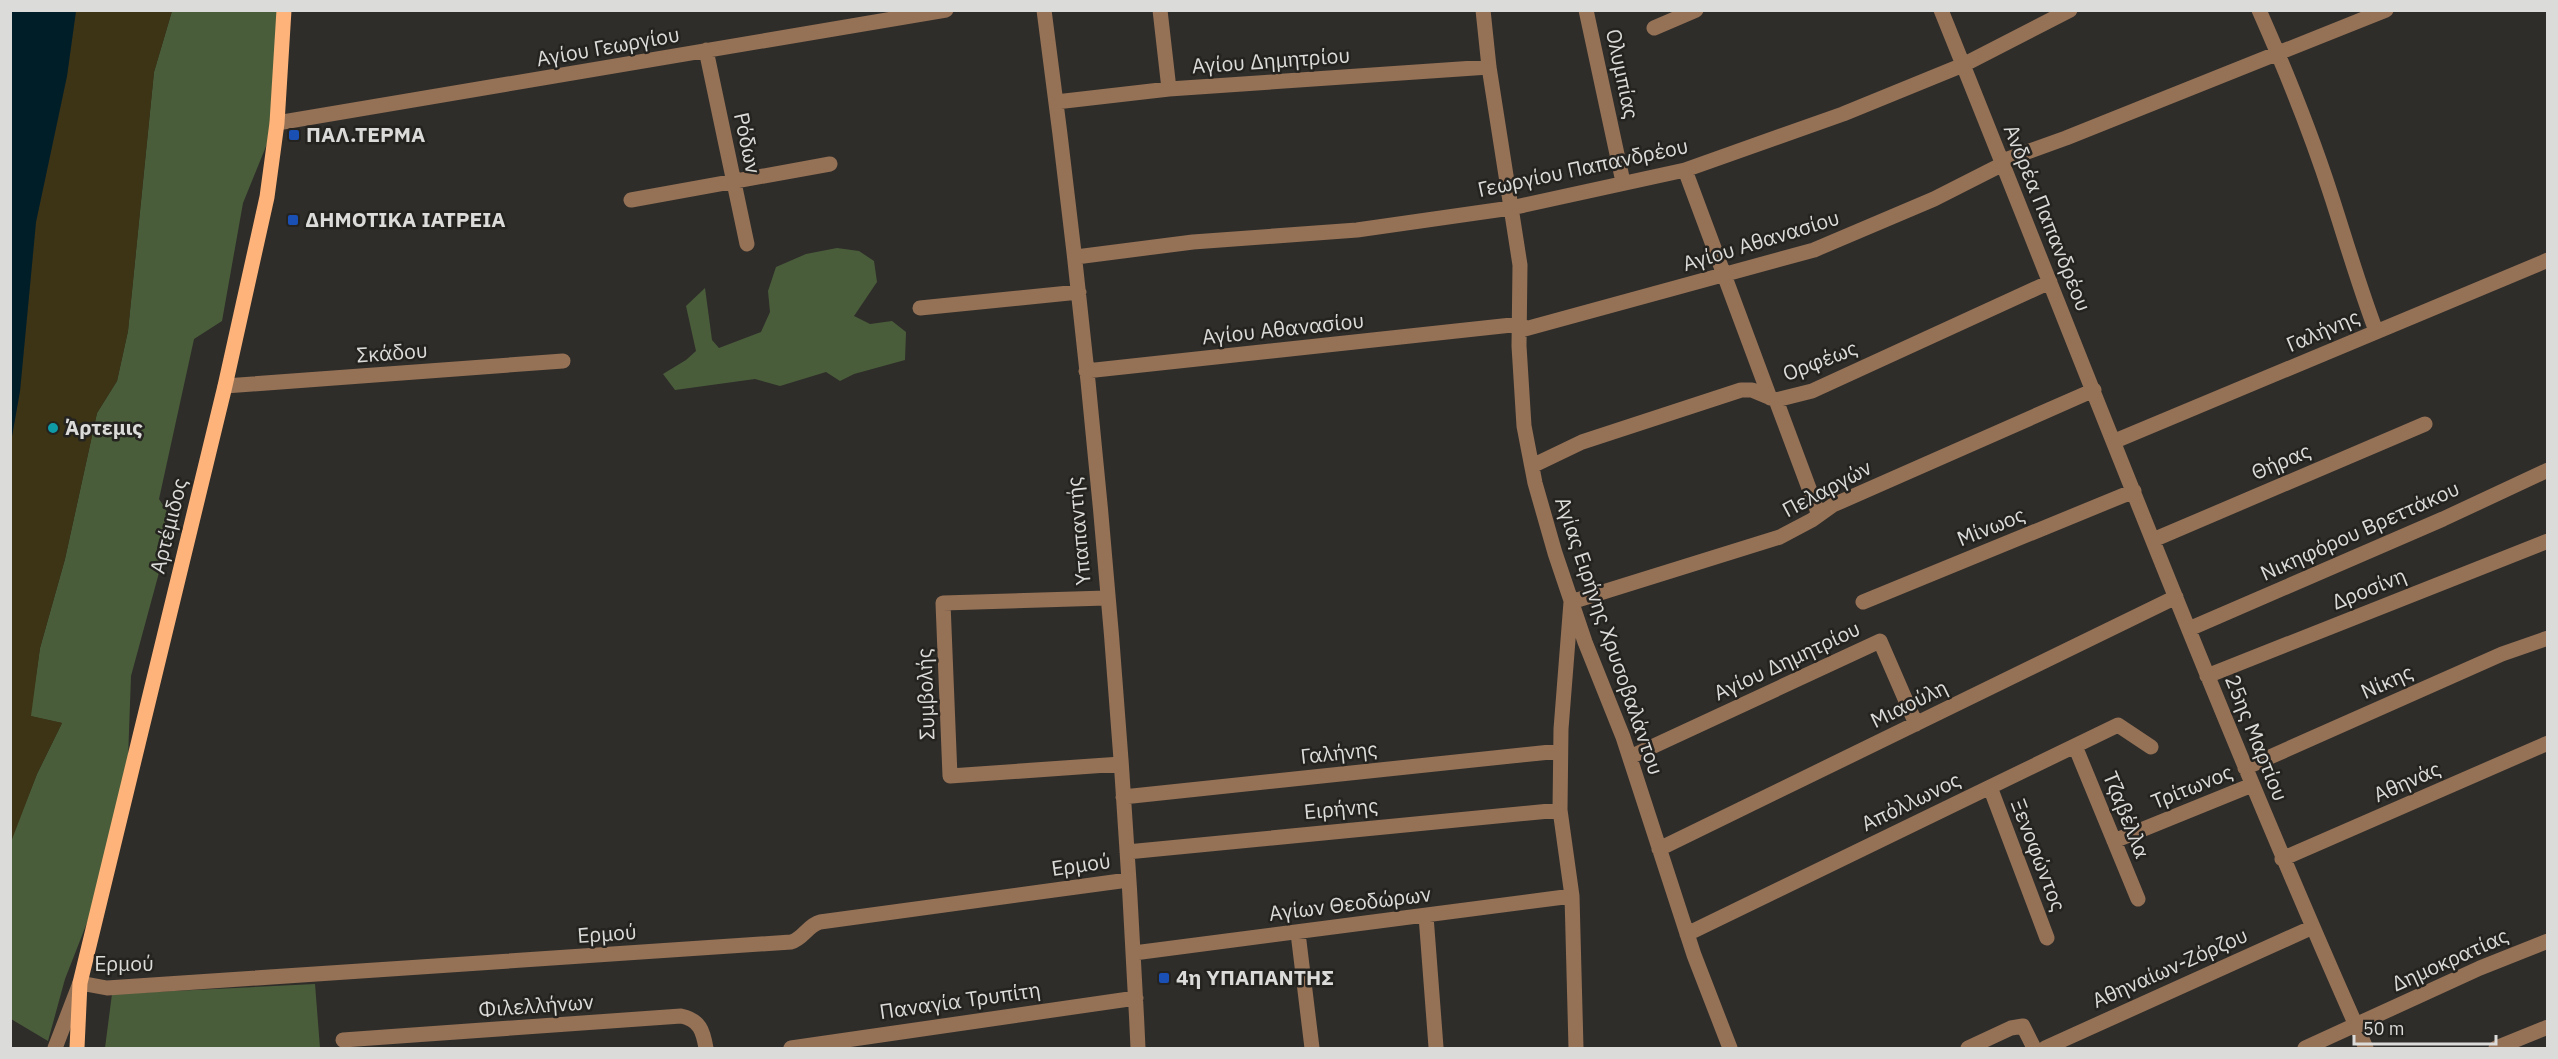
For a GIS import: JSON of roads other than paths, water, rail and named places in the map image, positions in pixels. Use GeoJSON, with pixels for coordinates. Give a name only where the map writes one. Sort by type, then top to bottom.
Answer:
{"type":"FeatureCollection","features":[{"type":"Feature","properties":{"kind":"main road","name":"Αρτέμιδος"},"geometry":{"type":"LineString","coordinates":[[77,1048],[80,983],[225,386],[267,197],[277,123],[284,10]]}},
{"type":"Feature","properties":{"kind":"street","name":"Αγίου Γεωργίου"},"geometry":{"type":"LineString","coordinates":[[277,123],[485,90],[946,10]]}},
{"type":"Feature","properties":{"kind":"street","name":"Υπαπαντής"},"geometry":{"type":"LineString","coordinates":[[1044,10],[1077,257],[1121,764],[1138,1048]]}},
{"type":"Feature","properties":{"kind":"street"},"geometry":{"type":"LineString","coordinates":[[1160,10],[1169,89]]}},
{"type":"Feature","properties":{"kind":"street","name":"Αγίας Ειρήνης Χρυσοβαλάντου"},"geometry":{"type":"LineString","coordinates":[[1483,10],[1489,67],[1520,265],[1524,426],[1532,466],[1555,553],[1571,602],[1630,757],[1687,934],[1730,1048]]}},
{"type":"Feature","properties":{"kind":"street","name":"Ολυμπίας"},"geometry":{"type":"LineString","coordinates":[[1586,10],[1623,182]]}},
{"type":"Feature","properties":{"kind":"street"},"geometry":{"type":"LineString","coordinates":[[1654,28],[1696,10]]}},
{"type":"Feature","properties":{"kind":"street","name":"Ανδρέα Παπανδρέου"},"geometry":{"type":"LineString","coordinates":[[1941,10],[2115,441]]}},
{"type":"Feature","properties":{"kind":"street","name":"Γεωργίου Παπανδρέου"},"geometry":{"type":"LineString","coordinates":[[1077,257],[1194,242],[1357,230],[1511,208],[1685,170],[1844,114],[1963,65],[2070,10]]}},
{"type":"Feature","properties":{"kind":"street"},"geometry":{"type":"LineString","coordinates":[[2259,10],[2278,53],[2331,194],[2355,275],[2376,331]]}},
{"type":"Feature","properties":{"kind":"street","name":"Αγίου Αθανασίου"},"geometry":{"type":"LineString","coordinates":[[1086,371],[1521,327],[1814,250],[1934,199],[2002,163],[2386,10]]}},
{"type":"Feature","properties":{"kind":"street","name":"Ρόδων"},"geometry":{"type":"LineString","coordinates":[[706,50],[747,244]]}},
{"type":"Feature","properties":{"kind":"street","name":"Αγίου Δημητρίου"},"geometry":{"type":"LineString","coordinates":[[1056,102],[1169,89],[1489,67]]}},
{"type":"Feature","properties":{"kind":"street"},"geometry":{"type":"LineString","coordinates":[[631,200],[830,164]]}},
{"type":"Feature","properties":{"kind":"street"},"geometry":{"type":"LineString","coordinates":[[1685,170],[1819,515]]}},
{"type":"Feature","properties":{"kind":"street","name":"Γαλήνης"},"geometry":{"type":"LineString","coordinates":[[2115,441],[2547,260]]}},
{"type":"Feature","properties":{"kind":"street","name":"Ορφέως"},"geometry":{"type":"LineString","coordinates":[[1532,466],[1582,442],[1741,390],[1752,390],[1773,399],[1812,391],[2050,282]]}},
{"type":"Feature","properties":{"kind":"street"},"geometry":{"type":"LineString","coordinates":[[920,308],[1079,292]]}},
{"type":"Feature","properties":{"kind":"street","name":"Σκάδου"},"geometry":{"type":"LineString","coordinates":[[225,386],[563,361]]}},
{"type":"Feature","properties":{"kind":"street","name":"Πελαργών"},"geometry":{"type":"LineString","coordinates":[[1571,602],[1780,537],[1833,505],[2094,390]]}},
{"type":"Feature","properties":{"kind":"street","name":"Θήρας"},"geometry":{"type":"LineString","coordinates":[[2153,540],[2425,424]]}},
{"type":"Feature","properties":{"kind":"street","name":"25ης Μαρτίου"},"geometry":{"type":"LineString","coordinates":[[2115,441],[2282,859],[2366,1048]]}},
{"type":"Feature","properties":{"kind":"street","name":"Νικηφόρου Βρεττάκου"},"geometry":{"type":"LineString","coordinates":[[2189,629],[2444,519],[2547,470]]}},
{"type":"Feature","properties":{"kind":"street","name":"Μίνωος"},"geometry":{"type":"LineString","coordinates":[[1863,602],[2134,490]]}},
{"type":"Feature","properties":{"kind":"street","name":"Δροσίνη"},"geometry":{"type":"LineString","coordinates":[[2207,676],[2547,540]]}},
{"type":"Feature","properties":{"kind":"street","name":"Μιαούλη"},"geometry":{"type":"LineString","coordinates":[[1659,849],[2176,597]]}},
{"type":"Feature","properties":{"kind":"street","name":"Συμβολής"},"geometry":{"type":"LineString","coordinates":[[1106,598],[943,603],[950,776],[1121,764]]}},
{"type":"Feature","properties":{"kind":"street"},"geometry":{"type":"LineString","coordinates":[[1571,602],[1560,751],[1560,810],[1572,896],[1576,1048]]}},
{"type":"Feature","properties":{"kind":"street","name":"Νίκης"},"geometry":{"type":"LineString","coordinates":[[2245,768],[2502,654],[2547,638]]}},
{"type":"Feature","properties":{"kind":"street","name":"Αγίου Δημητρίου"},"geometry":{"type":"LineString","coordinates":[[1630,757],[1880,641],[1916,724]]}},
{"type":"Feature","properties":{"kind":"street","name":"Απόλλωνος"},"geometry":{"type":"LineString","coordinates":[[1687,934],[2118,725],[2151,747]]}},
{"type":"Feature","properties":{"kind":"street","name":"Αθηνάς"},"geometry":{"type":"LineString","coordinates":[[2282,859],[2547,743]]}},
{"type":"Feature","properties":{"kind":"street","name":"Τζαβέλλα"},"geometry":{"type":"LineString","coordinates":[[2075,746],[2138,899]]}},
{"type":"Feature","properties":{"kind":"street","name":"Γαλήνης"},"geometry":{"type":"LineString","coordinates":[[1123,796],[1560,751]]}},
{"type":"Feature","properties":{"kind":"street","name":"Τρίτωνος"},"geometry":{"type":"LineString","coordinates":[[2114,842],[2252,785]]}},
{"type":"Feature","properties":{"kind":"street","name":"Ξενοφώντος"},"geometry":{"type":"LineString","coordinates":[[1990,787],[2047,938]]}},
{"type":"Feature","properties":{"kind":"street","name":"Ειρήνης"},"geometry":{"type":"LineString","coordinates":[[1127,852],[1560,810]]}},
{"type":"Feature","properties":{"kind":"street","name":"Ερμού"},"geometry":{"type":"LineString","coordinates":[[80,983],[95,988],[130,986],[791,942],[798,940],[820,921],[1128,880]]}},
{"type":"Feature","properties":{"kind":"street","name":"Αγίων Θεοδώρων"},"geometry":{"type":"LineString","coordinates":[[1134,953],[1572,896]]}},
{"type":"Feature","properties":{"kind":"street"},"geometry":{"type":"LineString","coordinates":[[1426,916],[1436,1047]]}},
{"type":"Feature","properties":{"kind":"street","name":"Αθηναίων-Ζόρζου"},"geometry":{"type":"LineString","coordinates":[[2044,1048],[2313,927]]}},
{"type":"Feature","properties":{"kind":"street"},"geometry":{"type":"LineString","coordinates":[[1298,933],[1312,1048]]}},
{"type":"Feature","properties":{"kind":"street","name":"Δημοκρατίας"},"geometry":{"type":"LineString","coordinates":[[2305,1048],[2480,968],[2547,941]]}},
{"type":"Feature","properties":{"kind":"street"},"geometry":{"type":"LineString","coordinates":[[55,1048],[80,983]]}},
{"type":"Feature","properties":{"kind":"street","name":"Παναγία Τρυπίτη"},"geometry":{"type":"LineString","coordinates":[[791,1048],[1136,998]]}},
{"type":"Feature","properties":{"kind":"street","name":"Φιλελλήνων"},"geometry":{"type":"LineString","coordinates":[[343,1040],[427,1041],[681,1016],[692,1018],[700,1025],[706,1048]]}},
{"type":"Feature","properties":{"kind":"street"},"geometry":{"type":"LineString","coordinates":[[1968,1048],[2011,1028],[2024,1026],[2034,1048]]}},
{"type":"Feature","properties":{"kind":"street"},"geometry":{"type":"LineString","coordinates":[[2496,1048],[2547,1027]]}},
{"type":"Feature","properties":{"kind":"water"},"geometry":{"type":"Polygon","coordinates":[[[11,10],[76,11],[67,76],[36,222],[20,391],[11,442],[11,10]]]}},
{"type":"Feature","properties":{"kind":"place","name":"ΠΑΛ.ΤΕΡΜΑ"},"geometry":{"type":"Point","coordinates":[294,135]}},
{"type":"Feature","properties":{"kind":"place","name":"ΔΗΜΟΤΙΚΑ ΙΑΤΡΕΙΑ"},"geometry":{"type":"Point","coordinates":[293,220]}},
{"type":"Feature","properties":{"kind":"place","name":"Άρτεμις"},"geometry":{"type":"Point","coordinates":[53,428]}},
{"type":"Feature","properties":{"kind":"place","name":"4η ΥΠΑΠΑΝΤΗΣ"},"geometry":{"type":"Point","coordinates":[1164,978]}}]}
